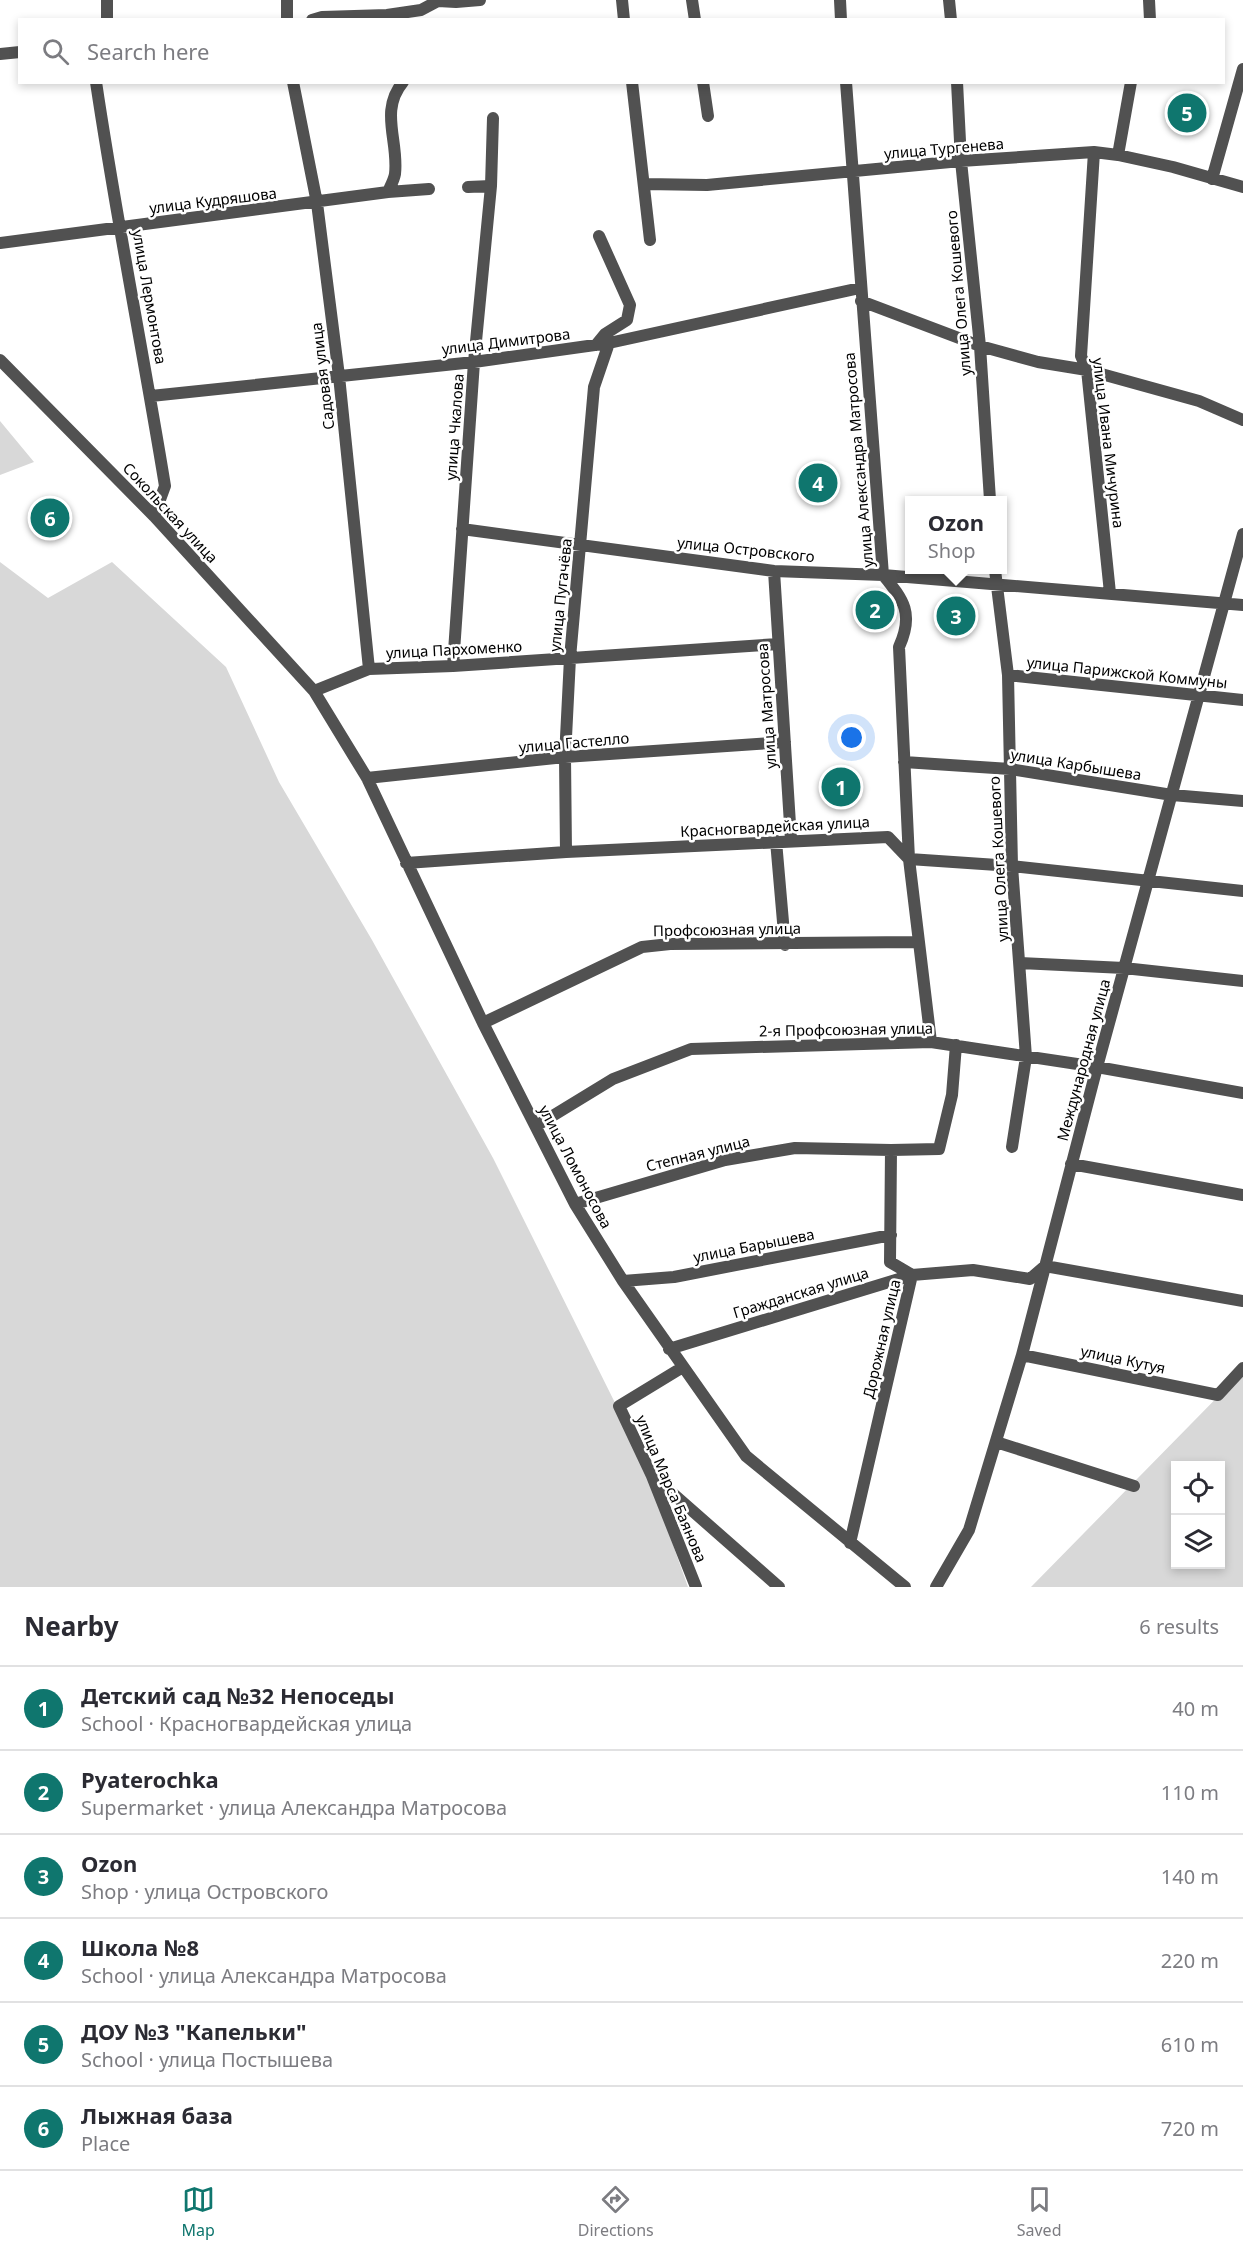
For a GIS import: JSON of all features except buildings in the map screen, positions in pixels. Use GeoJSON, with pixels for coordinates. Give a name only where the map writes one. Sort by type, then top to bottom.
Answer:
{"type":"FeatureCollection","features":[{"type":"Feature","properties":{"kind":"street"},"geometry":{"type":"LineString","coordinates":[[107,0],[107,18]]}},
{"type":"Feature","properties":{"kind":"street"},"geometry":{"type":"LineString","coordinates":[[287,0],[287,18]]}},
{"type":"Feature","properties":{"kind":"street"},"geometry":{"type":"LineString","coordinates":[[319,18],[422,15],[438,0],[456,2],[480,0]]}},
{"type":"Feature","properties":{"kind":"street"},"geometry":{"type":"LineString","coordinates":[[622,0],[624,18]]}},
{"type":"Feature","properties":{"kind":"street"},"geometry":{"type":"LineString","coordinates":[[692,0],[695,18]]}},
{"type":"Feature","properties":{"kind":"street"},"geometry":{"type":"LineString","coordinates":[[840,0],[841,18]]}},
{"type":"Feature","properties":{"kind":"street"},"geometry":{"type":"LineString","coordinates":[[949,0],[951,18]]}},
{"type":"Feature","properties":{"kind":"street"},"geometry":{"type":"LineString","coordinates":[[1149,0],[1150,18]]}},
{"type":"Feature","properties":{"kind":"street"},"geometry":{"type":"LineString","coordinates":[[0,54],[18,52]]}},
{"type":"Feature","properties":{"kind":"street"},"geometry":{"type":"LineString","coordinates":[[1212,179],[1243,69]]}},
{"type":"Feature","properties":{"kind":"street","name":"улица Лермонтова"},"geometry":{"type":"LineString","coordinates":[[96,84],[110,176],[151,396],[165,486],[154,516]]}},
{"type":"Feature","properties":{"kind":"street","name":"Садовая улица"},"geometry":{"type":"LineString","coordinates":[[293,84],[317,203],[339,376],[369,669]]}},
{"type":"Feature","properties":{"kind":"street"},"geometry":{"type":"LineString","coordinates":[[388,192],[395,175],[390,109],[395,92],[402,84]]}},
{"type":"Feature","properties":{"kind":"street"},"geometry":{"type":"LineString","coordinates":[[632,84],[651,240]]}},
{"type":"Feature","properties":{"kind":"street"},"geometry":{"type":"LineString","coordinates":[[703,84],[708,116]]}},
{"type":"Feature","properties":{"kind":"street","name":"улица Александра Матросова"},"geometry":{"type":"LineString","coordinates":[[846,84],[883,575],[903,600],[907,631],[899,647],[909,859],[931,1042]]}},
{"type":"Feature","properties":{"kind":"street","name":"улица Олега Кошевого"},"geometry":{"type":"LineString","coordinates":[[957,84],[961,161],[980,345],[990,496]]}},
{"type":"Feature","properties":{"kind":"street"},"geometry":{"type":"LineString","coordinates":[[1118,155],[1131,84]]}},
{"type":"Feature","properties":{"kind":"street","name":"улица Чкалова"},"geometry":{"type":"LineString","coordinates":[[453,666],[474,362],[491,186],[493,118]]}},
{"type":"Feature","properties":{"kind":"street","name":"улица Тургенева"},"geometry":{"type":"LineString","coordinates":[[645,184],[707,185],[961,161],[1094,152],[1173,167],[1243,187]]}},
{"type":"Feature","properties":{"kind":"street","name":"улица Ивана Мичурина"},"geometry":{"type":"LineString","coordinates":[[1094,152],[1081,356],[1087,370],[1110,593]]}},
{"type":"Feature","properties":{"kind":"street"},"geometry":{"type":"LineString","coordinates":[[468,187],[491,186]]}},
{"type":"Feature","properties":{"kind":"street","name":"улица Кудряшова"},"geometry":{"type":"LineString","coordinates":[[0,243],[388,192],[429,189]]}},
{"type":"Feature","properties":{"kind":"street"},"geometry":{"type":"LineString","coordinates":[[596,345],[606,334],[627,320],[630,306],[599,236]]}},
{"type":"Feature","properties":{"kind":"street"},"geometry":{"type":"LineString","coordinates":[[861,294],[980,345],[1038,362],[1087,370],[1199,401],[1243,420]]}},
{"type":"Feature","properties":{"kind":"street","name":"улица Димитрова"},"geometry":{"type":"LineString","coordinates":[[151,396],[474,362],[609,344],[861,294]]}},
{"type":"Feature","properties":{"kind":"street","name":"улица Пугачёва"},"geometry":{"type":"LineString","coordinates":[[566,852],[565,758],[570,658],[594,387],[609,344]]}},
{"type":"Feature","properties":{"kind":"street","name":"Сокольская улица"},"geometry":{"type":"LineString","coordinates":[[0,360],[154,516],[314,691]]}},
{"type":"Feature","properties":{"kind":"street","name":"улица Островского"},"geometry":{"type":"LineString","coordinates":[[462,529],[774,571],[883,575],[1243,605]]}},
{"type":"Feature","properties":{"kind":"street","name":"Международная улица"},"geometry":{"type":"LineString","coordinates":[[936,1587],[969,1530],[1022,1355],[1097,1067],[1222,603],[1243,534]]}},
{"type":"Feature","properties":{"kind":"street","name":"улица Матросова"},"geometry":{"type":"LineString","coordinates":[[774,571],[791,840]]}},
{"type":"Feature","properties":{"kind":"street","name":"улица Олега Кошевого"},"geometry":{"type":"LineString","coordinates":[[995,574],[1008,675],[1012,866],[1026,1057],[1012,1147]]}},
{"type":"Feature","properties":{"kind":"street","name":"улица Пархоменко"},"geometry":{"type":"LineString","coordinates":[[314,691],[369,669],[453,666],[778,644]]}},
{"type":"Feature","properties":{"kind":"street","name":"улица Парижской Коммуны"},"geometry":{"type":"LineString","coordinates":[[1008,675],[1243,700]]}},
{"type":"Feature","properties":{"kind":"street","name":"улица Ломоносова"},"geometry":{"type":"LineString","coordinates":[[314,691],[367,778],[483,1023],[575,1204],[623,1281],[747,1456],[905,1587]]}},
{"type":"Feature","properties":{"kind":"street","name":"улица Гастелло"},"geometry":{"type":"LineString","coordinates":[[367,778],[565,758],[784,742]]}},
{"type":"Feature","properties":{"kind":"street","name":"улица Карбышева"},"geometry":{"type":"LineString","coordinates":[[904,762],[1010,769],[1172,795],[1243,801]]}},
{"type":"Feature","properties":{"kind":"street","name":"Красногвардейская улица"},"geometry":{"type":"LineString","coordinates":[[406,863],[566,852],[888,837],[909,859]]}},
{"type":"Feature","properties":{"kind":"street"},"geometry":{"type":"LineString","coordinates":[[776,841],[785,945]]}},
{"type":"Feature","properties":{"kind":"street"},"geometry":{"type":"LineString","coordinates":[[909,859],[1012,866],[1243,891]]}},
{"type":"Feature","properties":{"kind":"street","name":"Профсоюзная улица"},"geometry":{"type":"LineString","coordinates":[[483,1023],[642,947],[670,944],[785,945],[918,942]]}},
{"type":"Feature","properties":{"kind":"street"},"geometry":{"type":"LineString","coordinates":[[1020,963],[1124,968],[1243,981]]}},
{"type":"Feature","properties":{"kind":"street","name":"2-я Профсоюзная улица"},"geometry":{"type":"LineString","coordinates":[[536,1126],[613,1079],[691,1049],[931,1042],[1097,1067],[1243,1093]]}},
{"type":"Feature","properties":{"kind":"street","name":"Степная улица"},"geometry":{"type":"LineString","coordinates":[[575,1204],[725,1160],[795,1148],[939,1149],[952,1095],[956,1045]]}},
{"type":"Feature","properties":{"kind":"street","name":"Дорожная улица"},"geometry":{"type":"LineString","coordinates":[[850,1543],[912,1275],[890,1262],[891,1150]]}},
{"type":"Feature","properties":{"kind":"street"},"geometry":{"type":"LineString","coordinates":[[1071,1164],[1243,1195]]}},
{"type":"Feature","properties":{"kind":"street","name":"улица Барышева"},"geometry":{"type":"LineString","coordinates":[[623,1281],[674,1276],[891,1236]]}},
{"type":"Feature","properties":{"kind":"street"},"geometry":{"type":"LineString","coordinates":[[1045,1266],[1243,1301]]}},
{"type":"Feature","properties":{"kind":"street","name":"Гражданская улица"},"geometry":{"type":"LineString","coordinates":[[669,1349],[912,1275],[973,1270],[1030,1279],[1045,1266]]}},
{"type":"Feature","properties":{"kind":"street","name":"улица Кутуя"},"geometry":{"type":"LineString","coordinates":[[1022,1355],[1218,1395],[1243,1368]]}},
{"type":"Feature","properties":{"kind":"street","name":"улица Марса Баянова"},"geometry":{"type":"LineString","coordinates":[[683,1367],[619,1406],[652,1476],[696,1587]]}},
{"type":"Feature","properties":{"kind":"street"},"geometry":{"type":"LineString","coordinates":[[996,1442],[1134,1486]]}},
{"type":"Feature","properties":{"kind":"street"},"geometry":{"type":"LineString","coordinates":[[652,1476],[780,1587]]}},
{"type":"Feature","properties":{"kind":"shaded area"},"geometry":{"type":"Polygon","coordinates":[[[0,421],[34,462],[0,475],[0,421]]]}},
{"type":"Feature","properties":{"kind":"shaded area"},"geometry":{"type":"Polygon","coordinates":[[[0,562],[48,598],[112,562],[226,667],[279,782],[372,940],[493,1158],[641,1455],[688,1587],[0,1587],[0,562]]]}},
{"type":"Feature","properties":{"kind":"shaded area"},"geometry":{"type":"Polygon","coordinates":[[[1243,1371],[1243,1587],[1031,1587],[1243,1371]]]}},
{"type":"Feature","properties":{"kind":"place","name":"ДОУ №3 \"Капельки\""},"geometry":{"type":"Point","coordinates":[1187,113]}},
{"type":"Feature","properties":{"kind":"place","name":"Школа №8"},"geometry":{"type":"Point","coordinates":[818,483]}},
{"type":"Feature","properties":{"kind":"place","name":"Лыжная база"},"geometry":{"type":"Point","coordinates":[50,518]}},
{"type":"Feature","properties":{"kind":"place","name":"Pyaterochka"},"geometry":{"type":"Point","coordinates":[875,610]}},
{"type":"Feature","properties":{"kind":"place","name":"Ozon"},"geometry":{"type":"Point","coordinates":[956,616]}},
{"type":"Feature","properties":{"kind":"place","name":"Детский сад №32 Непоседы"},"geometry":{"type":"Point","coordinates":[841,787]}}]}
